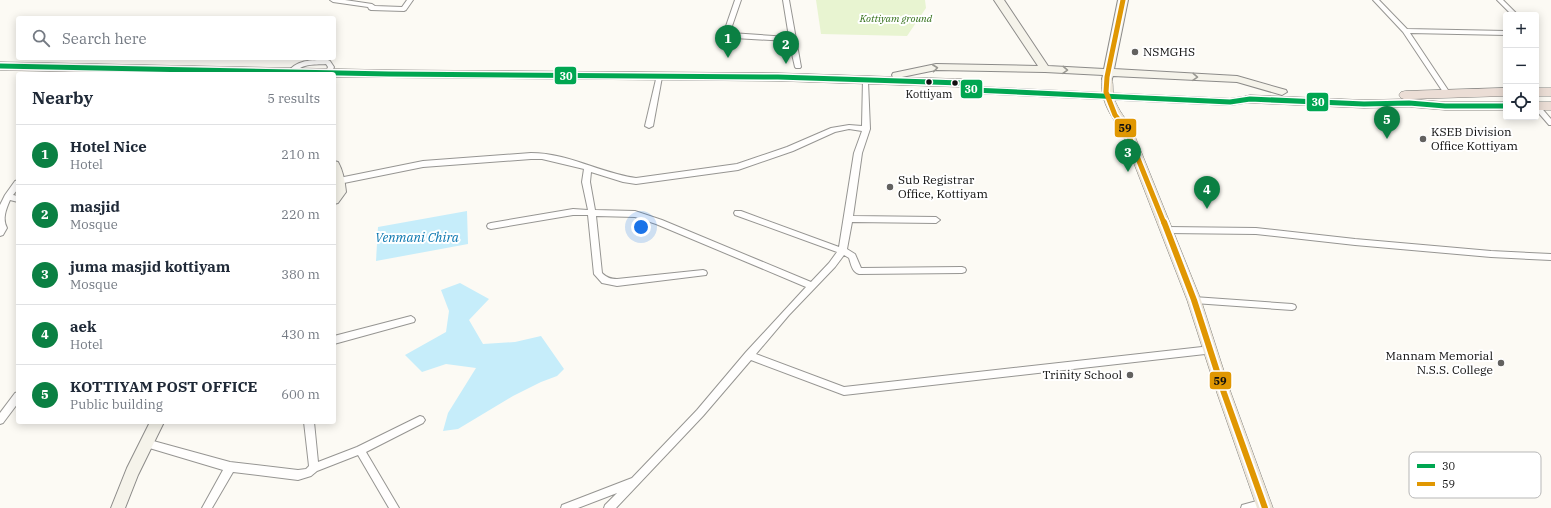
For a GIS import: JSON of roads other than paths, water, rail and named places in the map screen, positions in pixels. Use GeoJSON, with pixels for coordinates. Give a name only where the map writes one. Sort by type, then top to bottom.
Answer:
{"type":"FeatureCollection","features":[{"type":"Feature","properties":{"kind":"highway"},"geometry":{"type":"LineString","coordinates":[[0,66],[130,72]]}},
{"type":"Feature","properties":{"kind":"highway"},"geometry":{"type":"LineString","coordinates":[[336,74],[778,77],[961,83]]}},
{"type":"Feature","properties":{"kind":"highway"},"geometry":{"type":"LineString","coordinates":[[778,77],[828,74],[897,75]]}},
{"type":"Feature","properties":{"kind":"highway"},"geometry":{"type":"LineString","coordinates":[[1282,92],[1503,103]]}},
{"type":"Feature","properties":{"kind":"highway"},"geometry":{"type":"LineString","coordinates":[[1250,99],[1364,104],[1447,93],[1503,92]]}},
{"type":"Feature","properties":{"kind":"highway"},"geometry":{"type":"LineString","coordinates":[[1539,92],[1551,92]]}},
{"type":"Feature","properties":{"kind":"highway"},"geometry":{"type":"LineString","coordinates":[[1405,99],[1503,96]]}},
{"type":"Feature","properties":{"kind":"highway"},"geometry":{"type":"LineString","coordinates":[[1539,96],[1551,96]]}},
{"type":"Feature","properties":{"kind":"highway"},"geometry":{"type":"LineString","coordinates":[[1405,99],[1445,106],[1503,106]]}},
{"type":"Feature","properties":{"kind":"highway"},"geometry":{"type":"LineString","coordinates":[[1539,103],[1551,103]]}},
{"type":"Feature","properties":{"kind":"highway"},"geometry":{"type":"LineString","coordinates":[[1539,106],[1551,106]]}},
{"type":"Feature","properties":{"kind":"main road"},"geometry":{"type":"LineString","coordinates":[[1108,75],[1112,96],[1124,116],[1126,129],[1194,300],[1224,393],[1264,506]]}},
{"type":"Feature","properties":{"kind":"street"},"geometry":{"type":"LineString","coordinates":[[333,0],[372,6],[371,8],[399,9],[406,8],[410,0]]}},
{"type":"Feature","properties":{"kind":"street"},"geometry":{"type":"LineString","coordinates":[[738,0],[728,29],[728,34],[734,36],[792,39]]}},
{"type":"Feature","properties":{"kind":"street"},"geometry":{"type":"LineString","coordinates":[[786,0],[798,67]]}},
{"type":"Feature","properties":{"kind":"street"},"geometry":{"type":"LineString","coordinates":[[999,0],[1045,69]]}},
{"type":"Feature","properties":{"kind":"street"},"geometry":{"type":"LineString","coordinates":[[1108,75],[1123,0]]}},
{"type":"Feature","properties":{"kind":"street"},"geometry":{"type":"LineString","coordinates":[[1376,0],[1405,31],[1447,93]]}},
{"type":"Feature","properties":{"kind":"street"},"geometry":{"type":"LineString","coordinates":[[1500,0],[1511,12]]}},
{"type":"Feature","properties":{"kind":"street"},"geometry":{"type":"LineString","coordinates":[[1405,31],[1503,33]]}},
{"type":"Feature","properties":{"kind":"street"},"geometry":{"type":"LineString","coordinates":[[897,75],[936,67],[1045,69],[1108,75],[1237,79],[1282,92]]}},
{"type":"Feature","properties":{"kind":"street"},"geometry":{"type":"LineString","coordinates":[[649,126],[659,77]]}},
{"type":"Feature","properties":{"kind":"street"},"geometry":{"type":"LineString","coordinates":[[609,508],[700,413],[786,312],[832,265],[842,252],[858,153],[866,128],[865,81]]}},
{"type":"Feature","properties":{"kind":"street"},"geometry":{"type":"LineString","coordinates":[[961,83],[973,90],[1230,102],[1250,99]]}},
{"type":"Feature","properties":{"kind":"street"},"geometry":{"type":"LineString","coordinates":[[1539,109],[1551,123]]}},
{"type":"Feature","properties":{"kind":"street"},"geometry":{"type":"LineString","coordinates":[[339,180],[423,164],[542,156],[588,167],[622,179],[636,181],[738,167],[790,149],[833,130],[849,127],[866,128]]}},
{"type":"Feature","properties":{"kind":"street"},"geometry":{"type":"LineString","coordinates":[[588,167],[586,182],[592,213],[598,274],[602,280],[613,283],[703,273]]}},
{"type":"Feature","properties":{"kind":"street"},"geometry":{"type":"LineString","coordinates":[[336,172],[339,180],[340,192],[336,197]]}},
{"type":"Feature","properties":{"kind":"street"},"geometry":{"type":"LineString","coordinates":[[0,233],[3,228],[0,223],[2,209],[8,197],[16,187]]}},
{"type":"Feature","properties":{"kind":"street"},"geometry":{"type":"LineString","coordinates":[[8,197],[16,199]]}},
{"type":"Feature","properties":{"kind":"street"},"geometry":{"type":"LineString","coordinates":[[491,226],[530,220],[554,214],[573,212],[613,212],[635,214],[646,217],[812,286]]}},
{"type":"Feature","properties":{"kind":"street"},"geometry":{"type":"LineString","coordinates":[[738,213],[853,255],[856,269],[861,271],[962,270]]}},
{"type":"Feature","properties":{"kind":"street"},"geometry":{"type":"LineString","coordinates":[[848,219],[936,220]]}},
{"type":"Feature","properties":{"kind":"street"},"geometry":{"type":"LineString","coordinates":[[1167,230],[1256,231],[1362,243],[1492,254],[1551,257]]}},
{"type":"Feature","properties":{"kind":"street"},"geometry":{"type":"LineString","coordinates":[[1194,300],[1240,302],[1249,305],[1292,307]]}},
{"type":"Feature","properties":{"kind":"street"},"geometry":{"type":"LineString","coordinates":[[336,339],[411,320]]}},
{"type":"Feature","properties":{"kind":"street"},"geometry":{"type":"LineString","coordinates":[[749,355],[844,391],[1211,350]]}},
{"type":"Feature","properties":{"kind":"street"},"geometry":{"type":"LineString","coordinates":[[0,420],[16,399]]}},
{"type":"Feature","properties":{"kind":"street"},"geometry":{"type":"LineString","coordinates":[[146,443],[230,467],[298,475],[308,473],[314,468],[360,450],[420,420]]}},
{"type":"Feature","properties":{"kind":"street"},"geometry":{"type":"LineString","coordinates":[[118,508],[146,443],[156,424]]}},
{"type":"Feature","properties":{"kind":"street"},"geometry":{"type":"LineString","coordinates":[[309,424],[314,468]]}},
{"type":"Feature","properties":{"kind":"street"},"geometry":{"type":"LineString","coordinates":[[360,450],[394,508]]}},
{"type":"Feature","properties":{"kind":"street"},"geometry":{"type":"LineString","coordinates":[[207,508],[230,467]]}},
{"type":"Feature","properties":{"kind":"street"},"geometry":{"type":"LineString","coordinates":[[566,508],[634,481]]}},
{"type":"Feature","properties":{"kind":"street"},"geometry":{"type":"LineString","coordinates":[[1246,508],[1264,506]]}},
{"type":"Feature","properties":{"kind":"water","name":"Venmani Chira"},"geometry":{"type":"Polygon","coordinates":[[[467,211],[468,244],[376,261],[378,227],[467,211]]]}},
{"type":"Feature","properties":{"kind":"water"},"geometry":{"type":"Polygon","coordinates":[[[460,283],[489,299],[469,320],[483,344],[515,342],[541,336],[564,369],[557,376],[513,396],[458,429],[443,431],[448,413],[476,368],[446,364],[422,372],[405,355],[446,332],[449,311],[441,290],[460,283]]]}},
{"type":"Feature","properties":{"kind":"place","name":"NSMGHS"},"geometry":{"type":"Point","coordinates":[1135,52]}},
{"type":"Feature","properties":{"kind":"place","name":"Hotel Nice"},"geometry":{"type":"Point","coordinates":[728,58]}},
{"type":"Feature","properties":{"kind":"place","name":"masjid"},"geometry":{"type":"Point","coordinates":[786,64]}},
{"type":"Feature","properties":{"kind":"place","name":"Kottiyam"},"geometry":{"type":"Point","coordinates":[929,82]}},
{"type":"Feature","properties":{"kind":"place","name":"KOTTIYAM POST OFFICE"},"geometry":{"type":"Point","coordinates":[1387,139]}},
{"type":"Feature","properties":{"kind":"place","name":"KSEB Division Office Kottiyam"},"geometry":{"type":"Point","coordinates":[1423,139]}},
{"type":"Feature","properties":{"kind":"place","name":"juma masjid kottiyam"},"geometry":{"type":"Point","coordinates":[1128,172]}},
{"type":"Feature","properties":{"kind":"place","name":"Sub Registrar Office, Kottiyam"},"geometry":{"type":"Point","coordinates":[890,187]}},
{"type":"Feature","properties":{"kind":"place","name":"aek"},"geometry":{"type":"Point","coordinates":[1207,209]}},
{"type":"Feature","properties":{"kind":"place","name":"Mannam Memorial N.S.S. College"},"geometry":{"type":"Point","coordinates":[1501,363]}},
{"type":"Feature","properties":{"kind":"place","name":"Trinity School"},"geometry":{"type":"Point","coordinates":[1130,375]}},
{"type":"Feature","properties":{"kind":"park label","name":"Kottiyam ground"},"geometry":{"type":"Point","coordinates":[896,18]}}]}
